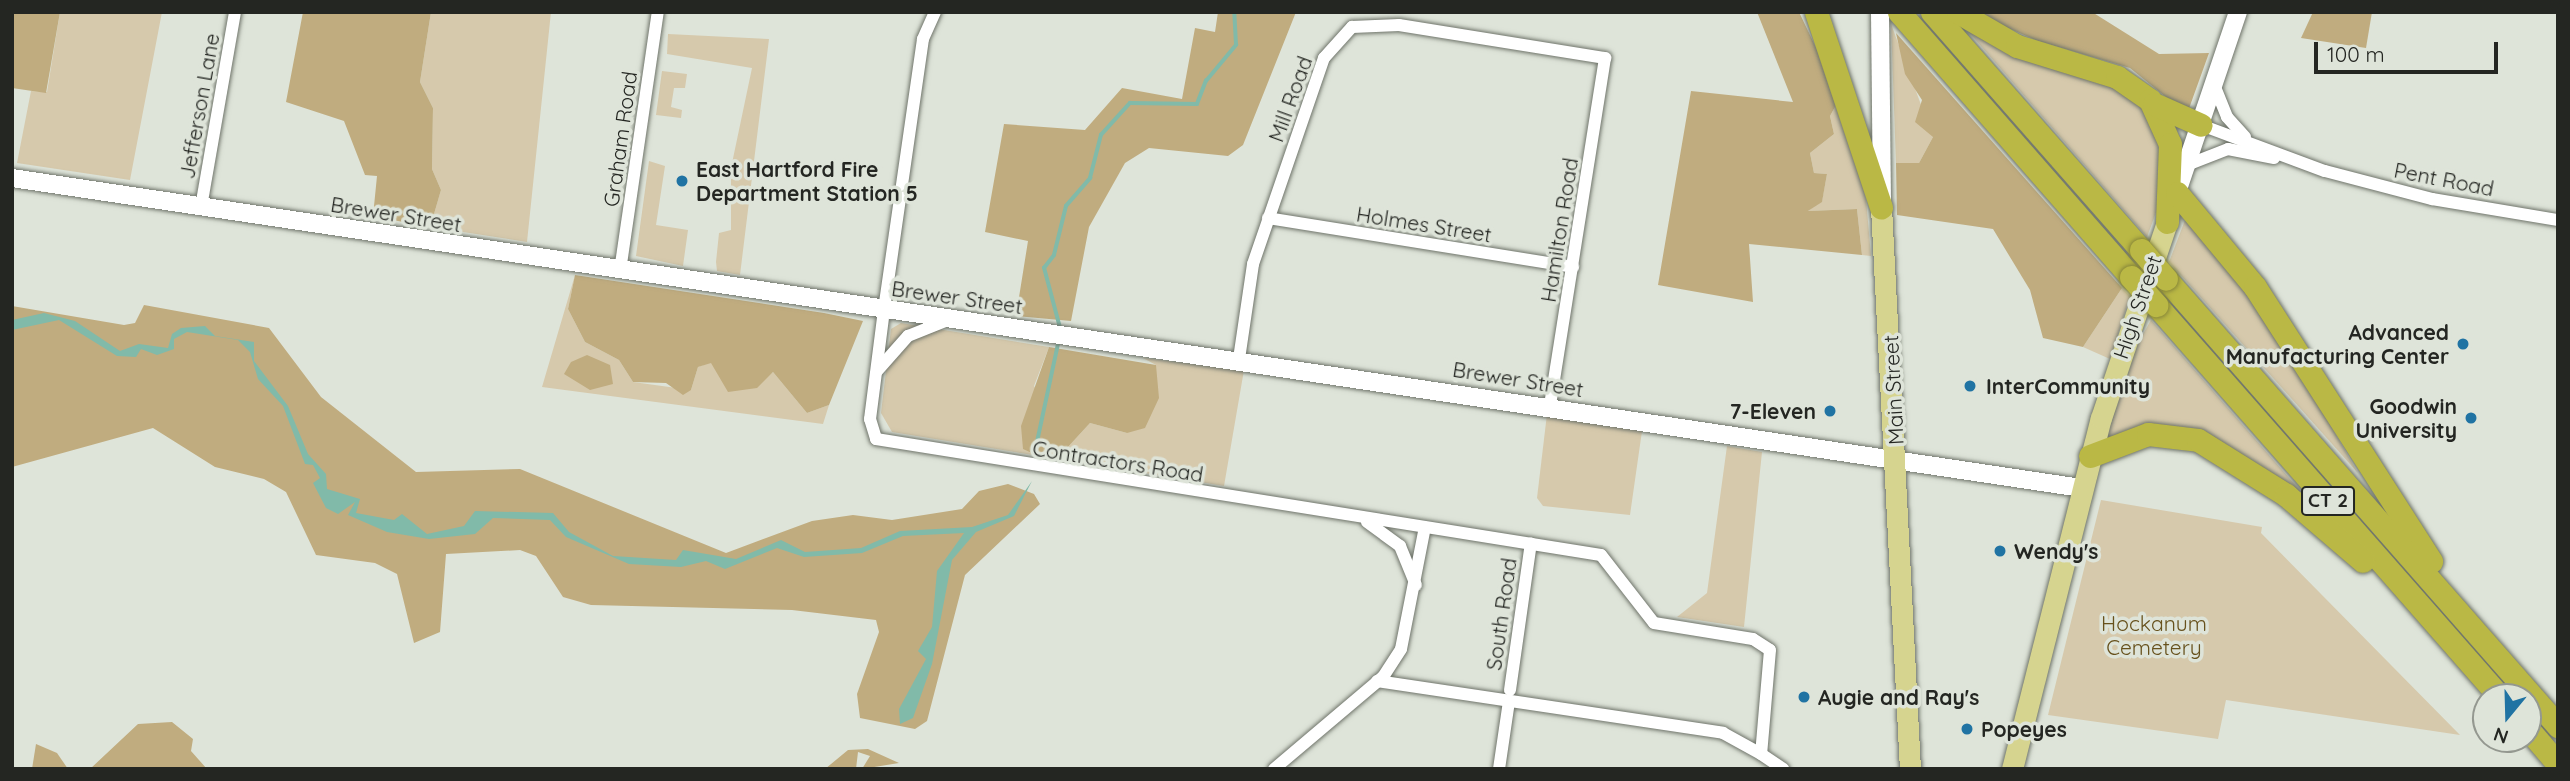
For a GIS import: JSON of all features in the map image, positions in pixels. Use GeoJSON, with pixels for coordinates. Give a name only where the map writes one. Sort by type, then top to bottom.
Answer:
{"type":"FeatureCollection","features":[{"type":"Feature","properties":{"kind":"highway"},"geometry":{"type":"LineString","coordinates":[[1816,12],[1881,207]]}},
{"type":"Feature","properties":{"kind":"highway","name":"CT 2"},"geometry":{"type":"LineString","coordinates":[[1899,12],[2488,683]]}},
{"type":"Feature","properties":{"kind":"highway","name":"CT 2"},"geometry":{"type":"LineString","coordinates":[[1932,12],[2558,726]]}},
{"type":"Feature","properties":{"kind":"highway"},"geometry":{"type":"LineString","coordinates":[[1958,12],[2017,46],[2117,77],[2154,104],[2201,125]]}},
{"type":"Feature","properties":{"kind":"highway"},"geometry":{"type":"LineString","coordinates":[[2154,104],[2170,144],[2167,222]]}},
{"type":"Feature","properties":{"kind":"highway"},"geometry":{"type":"LineString","coordinates":[[2177,193],[2255,287],[2482,639]]}},
{"type":"Feature","properties":{"kind":"highway"},"geometry":{"type":"LineString","coordinates":[[2090,456],[2157,433],[2210,445],[2309,512],[2430,617]]}},
{"type":"Feature","properties":{"kind":"highway"},"geometry":{"type":"LineString","coordinates":[[2542,745],[2558,764]]}},
{"type":"Feature","properties":{"kind":"main road","name":"Main Street"},"geometry":{"type":"LineString","coordinates":[[1881,12],[1881,207],[1910,769]]}},
{"type":"Feature","properties":{"kind":"main road","name":"High Street"},"geometry":{"type":"LineString","coordinates":[[2012,769],[2090,456],[2238,12]]}},
{"type":"Feature","properties":{"kind":"main road","name":"Brewer Street"},"geometry":{"type":"LineString","coordinates":[[12,178],[884,310],[1239,359],[2082,488]]}},
{"type":"Feature","properties":{"kind":"street","name":"Jefferson Lane"},"geometry":{"type":"LineString","coordinates":[[201,207],[235,12]]}},
{"type":"Feature","properties":{"kind":"street","name":"Graham Road"},"geometry":{"type":"LineString","coordinates":[[620,271],[657,12]]}},
{"type":"Feature","properties":{"kind":"street","name":"Contractors Road"},"geometry":{"type":"LineString","coordinates":[[935,12],[923,39],[870,427],[889,446],[1601,555],[1654,623],[1762,642],[1773,664],[1761,754]]}},
{"type":"Feature","properties":{"kind":"street","name":"Mill Road"},"geometry":{"type":"LineString","coordinates":[[1239,359],[1253,264],[1268,218],[1324,58],[1352,27],[1399,25],[1605,58]]}},
{"type":"Feature","properties":{"kind":"street","name":"Hamilton Road"},"geometry":{"type":"LineString","coordinates":[[1550,407],[1605,58]]}},
{"type":"Feature","properties":{"kind":"street","name":"Pent Road"},"geometry":{"type":"LineString","coordinates":[[2215,87],[2227,117],[2251,141]]}},
{"type":"Feature","properties":{"kind":"street","name":"Pent Road"},"geometry":{"type":"LineString","coordinates":[[2201,125],[2251,141],[2325,172]]}},
{"type":"Feature","properties":{"kind":"street","name":"Pent Road"},"geometry":{"type":"LineString","coordinates":[[2187,165],[2236,149],[2432,199],[2558,220]]}},
{"type":"Feature","properties":{"kind":"street","name":"Holmes Street"},"geometry":{"type":"LineString","coordinates":[[1268,218],[1573,267]]}},
{"type":"Feature","properties":{"kind":"street"},"geometry":{"type":"LineString","coordinates":[[876,371],[908,336],[951,319]]}},
{"type":"Feature","properties":{"kind":"street"},"geometry":{"type":"LineString","coordinates":[[1357,517],[1400,546],[1417,591]]}},
{"type":"Feature","properties":{"kind":"street"},"geometry":{"type":"LineString","coordinates":[[1274,769],[1377,681],[1408,638],[1425,527]]}},
{"type":"Feature","properties":{"kind":"street","name":"South Road"},"geometry":{"type":"LineString","coordinates":[[1499,769],[1531,543]]}},
{"type":"Feature","properties":{"kind":"street"},"geometry":{"type":"LineString","coordinates":[[1377,681],[1509,695],[1723,733],[1783,769]]}},
{"type":"Feature","properties":{"kind":"green space"},"geometry":{"type":"Polygon","coordinates":[[[60,12],[162,12],[130,180],[17,163],[31,91],[47,92],[60,12]]]}},
{"type":"Feature","properties":{"kind":"green space"},"geometry":{"type":"Polygon","coordinates":[[[431,12],[551,12],[527,242],[418,225],[434,214],[441,190],[432,169],[433,108],[420,82],[431,12]]]}},
{"type":"Feature","properties":{"kind":"green space"},"geometry":{"type":"Polygon","coordinates":[[[1961,23],[2106,82],[2141,104],[2160,139],[2158,207],[2147,237],[1961,23]]]}},
{"type":"Feature","properties":{"kind":"green space"},"geometry":{"type":"Polygon","coordinates":[[[1891,24],[1933,137],[1919,163],[1896,163],[1891,24]]]}},
{"type":"Feature","properties":{"kind":"green space"},"geometry":{"type":"Polygon","coordinates":[[[668,34],[769,39],[740,275],[717,271],[716,262],[719,233],[731,230],[731,168],[752,68],[667,54],[668,34]]]}},
{"type":"Feature","properties":{"kind":"green space"},"geometry":{"type":"Polygon","coordinates":[[[662,71],[687,74],[685,88],[674,88],[671,107],[682,110],[681,118],[656,115],[662,71]]]}},
{"type":"Feature","properties":{"kind":"green space"},"geometry":{"type":"Polygon","coordinates":[[[1840,98],[1866,199],[1871,256],[1862,255],[1857,209],[1808,211],[1822,201],[1827,174],[1814,173],[1810,153],[1834,134],[1830,116],[1840,98]]]}},
{"type":"Feature","properties":{"kind":"green space"},"geometry":{"type":"Polygon","coordinates":[[[649,161],[665,166],[656,225],[688,230],[683,266],[636,256],[649,161]]]}},
{"type":"Feature","properties":{"kind":"green space"},"geometry":{"type":"Polygon","coordinates":[[[2187,215],[2248,283],[2358,473],[2169,262],[2187,215]]]}},
{"type":"Feature","properties":{"kind":"green space"},"geometry":{"type":"Polygon","coordinates":[[[575,275],[568,309],[585,342],[619,360],[633,382],[691,390],[698,367],[711,362],[756,388],[773,372],[807,413],[829,405],[823,424],[542,387],[575,275]]]}},
{"type":"Feature","properties":{"kind":"green space"},"geometry":{"type":"Polygon","coordinates":[[[2122,288],[2130,296],[2110,359],[2083,347],[2122,288]]]}},
{"type":"Feature","properties":{"kind":"green space"},"geometry":{"type":"Polygon","coordinates":[[[2151,320],[2311,503],[2238,454],[2106,440],[2133,352],[2151,320]]]}},
{"type":"Feature","properties":{"kind":"green space"},"geometry":{"type":"Polygon","coordinates":[[[901,323],[1049,347],[1034,386],[1067,448],[1090,423],[1127,433],[1156,365],[1143,358],[1244,370],[1224,486],[892,432],[881,413],[891,329],[901,323]]]}},
{"type":"Feature","properties":{"kind":"green space"},"geometry":{"type":"Polygon","coordinates":[[[1547,414],[1642,431],[1630,515],[1543,506],[1537,498],[1547,414]]]}},
{"type":"Feature","properties":{"kind":"green space"},"geometry":{"type":"Polygon","coordinates":[[[1727,446],[1762,452],[1744,627],[1677,617],[1707,593],[1727,446]]]}},
{"type":"Feature","properties":{"kind":"green space","name":"Hockanum Cemetery"},"geometry":{"type":"Polygon","coordinates":[[[2101,500],[2262,527],[2261,533],[2460,735],[2226,700],[2218,739],[2048,715],[2101,500]]]}},
{"type":"Feature","properties":{"kind":"shaded area"},"geometry":{"type":"Polygon","coordinates":[[[12,12],[60,12],[46,93],[12,88],[12,12]]]}},
{"type":"Feature","properties":{"kind":"shaded area"},"geometry":{"type":"Polygon","coordinates":[[[303,12],[431,12],[420,82],[433,108],[432,169],[441,190],[434,214],[418,225],[373,216],[377,176],[365,175],[344,121],[286,102],[303,12]]]}},
{"type":"Feature","properties":{"kind":"shaded area"},"geometry":{"type":"Polygon","coordinates":[[[1218,12],[1296,12],[1243,145],[1228,156],[1149,148],[1125,163],[1089,227],[1071,321],[1016,316],[1028,241],[985,232],[1004,124],[1085,130],[1122,88],[1182,99],[1195,28],[1215,32],[1218,12]]]}},
{"type":"Feature","properties":{"kind":"shaded area"},"geometry":{"type":"Polygon","coordinates":[[[1757,12],[1799,12],[1840,98],[1830,116],[1834,134],[1810,153],[1814,173],[1827,174],[1822,202],[1808,211],[1857,209],[1862,255],[1749,244],[1753,302],[1658,285],[1691,91],[1793,102],[1757,12]]]}},
{"type":"Feature","properties":{"kind":"shaded area"},"geometry":{"type":"Polygon","coordinates":[[[1971,12],[2092,12],[2159,54],[2209,53],[2187,114],[2130,68],[2038,41],[1971,12]]]}},
{"type":"Feature","properties":{"kind":"shaded area"},"geometry":{"type":"Polygon","coordinates":[[[2313,12],[2372,12],[2366,48],[2301,38],[2313,12]]]}},
{"type":"Feature","properties":{"kind":"shaded area"},"geometry":{"type":"Polygon","coordinates":[[[1896,33],[2122,288],[2083,347],[2043,338],[2030,290],[1993,229],[1897,215],[1896,163],[1919,163],[1933,137],[1915,122],[1922,100],[1905,74],[1896,33]]]}},
{"type":"Feature","properties":{"kind":"shaded area"},"geometry":{"type":"Polygon","coordinates":[[[575,275],[863,321],[829,405],[807,413],[773,372],[757,388],[728,392],[711,363],[698,367],[691,390],[683,395],[666,383],[633,382],[619,360],[585,342],[568,309],[575,275]]]}},
{"type":"Feature","properties":{"kind":"shaded area"},"geometry":{"type":"Polygon","coordinates":[[[144,305],[269,328],[321,397],[416,472],[520,469],[726,553],[812,521],[853,515],[892,520],[962,509],[979,491],[1008,484],[1034,494],[1040,504],[965,575],[927,721],[915,729],[860,718],[857,694],[879,632],[876,620],[792,610],[591,605],[563,597],[536,556],[520,550],[446,554],[440,632],[414,643],[397,574],[375,563],[316,555],[286,492],[264,479],[215,467],[153,428],[12,467],[12,306],[124,325],[135,323],[144,305]]]}},
{"type":"Feature","properties":{"kind":"shaded area"},"geometry":{"type":"Polygon","coordinates":[[[1049,347],[1156,365],[1159,398],[1145,428],[1127,433],[1090,423],[1067,448],[1034,454],[1023,449],[1021,426],[1049,347]]]}},
{"type":"Feature","properties":{"kind":"shaded area"},"geometry":{"type":"Polygon","coordinates":[[[587,355],[610,365],[613,384],[590,390],[564,374],[571,362],[587,355]]]}},
{"type":"Feature","properties":{"kind":"shaded area"},"geometry":{"type":"Polygon","coordinates":[[[172,722],[193,739],[191,751],[207,769],[90,769],[138,724],[172,722]]]}},
{"type":"Feature","properties":{"kind":"shaded area"},"geometry":{"type":"Polygon","coordinates":[[[36,744],[57,753],[68,769],[32,769],[36,744]]]}},
{"type":"Feature","properties":{"kind":"shaded area"},"geometry":{"type":"Polygon","coordinates":[[[868,749],[899,763],[862,769],[870,756],[858,752],[856,769],[825,769],[848,750],[868,749]]]}},
{"type":"Feature","properties":{"kind":"water"},"geometry":{"type":"Polygon","coordinates":[[[44,313],[75,321],[120,351],[139,344],[168,348],[172,334],[181,328],[205,326],[215,336],[254,342],[254,361],[288,406],[308,454],[326,474],[327,489],[360,499],[356,513],[394,520],[402,514],[427,534],[464,526],[475,511],[553,513],[569,532],[613,556],[676,560],[683,550],[736,559],[781,540],[805,552],[861,548],[900,531],[972,527],[1008,515],[1032,481],[1014,516],[976,532],[952,560],[932,664],[913,718],[900,724],[899,709],[926,659],[918,651],[932,627],[937,571],[964,533],[903,536],[862,553],[804,557],[777,548],[725,569],[706,561],[681,567],[629,564],[566,537],[550,520],[493,518],[475,534],[429,539],[387,532],[348,515],[355,502],[338,514],[326,508],[313,483],[320,478],[313,465],[305,464],[283,406],[258,379],[250,352],[238,340],[187,332],[174,339],[174,349],[157,355],[141,349],[136,357],[117,356],[59,320],[12,330],[12,320],[44,313]]]}},
{"type":"Feature","properties":{"kind":"waterway"},"geometry":{"type":"LineString","coordinates":[[1060,328],[1044,268],[1054,255],[1066,206],[1090,178],[1101,135],[1130,103],[1197,104],[1206,81],[1236,45],[1234,12]]}},
{"type":"Feature","properties":{"kind":"waterway"},"geometry":{"type":"LineString","coordinates":[[1037,442],[1059,339]]}},
{"type":"Feature","properties":{"kind":"place","name":"East Hartford Fire Department Station 5"},"geometry":{"type":"Point","coordinates":[682,181]}},
{"type":"Feature","properties":{"kind":"place","name":"Advanced Manufacturing Center"},"geometry":{"type":"Point","coordinates":[2463,344]}},
{"type":"Feature","properties":{"kind":"place","name":"InterCommunity"},"geometry":{"type":"Point","coordinates":[1970,386]}},
{"type":"Feature","properties":{"kind":"place","name":"7-Eleven"},"geometry":{"type":"Point","coordinates":[1830,411]}},
{"type":"Feature","properties":{"kind":"place","name":"Goodwin University"},"geometry":{"type":"Point","coordinates":[2471,418]}},
{"type":"Feature","properties":{"kind":"place","name":"Wendy's"},"geometry":{"type":"Point","coordinates":[2000,551]}},
{"type":"Feature","properties":{"kind":"place","name":"Augie and Ray's"},"geometry":{"type":"Point","coordinates":[1804,697]}},
{"type":"Feature","properties":{"kind":"place","name":"Popeyes"},"geometry":{"type":"Point","coordinates":[1967,729]}}]}
